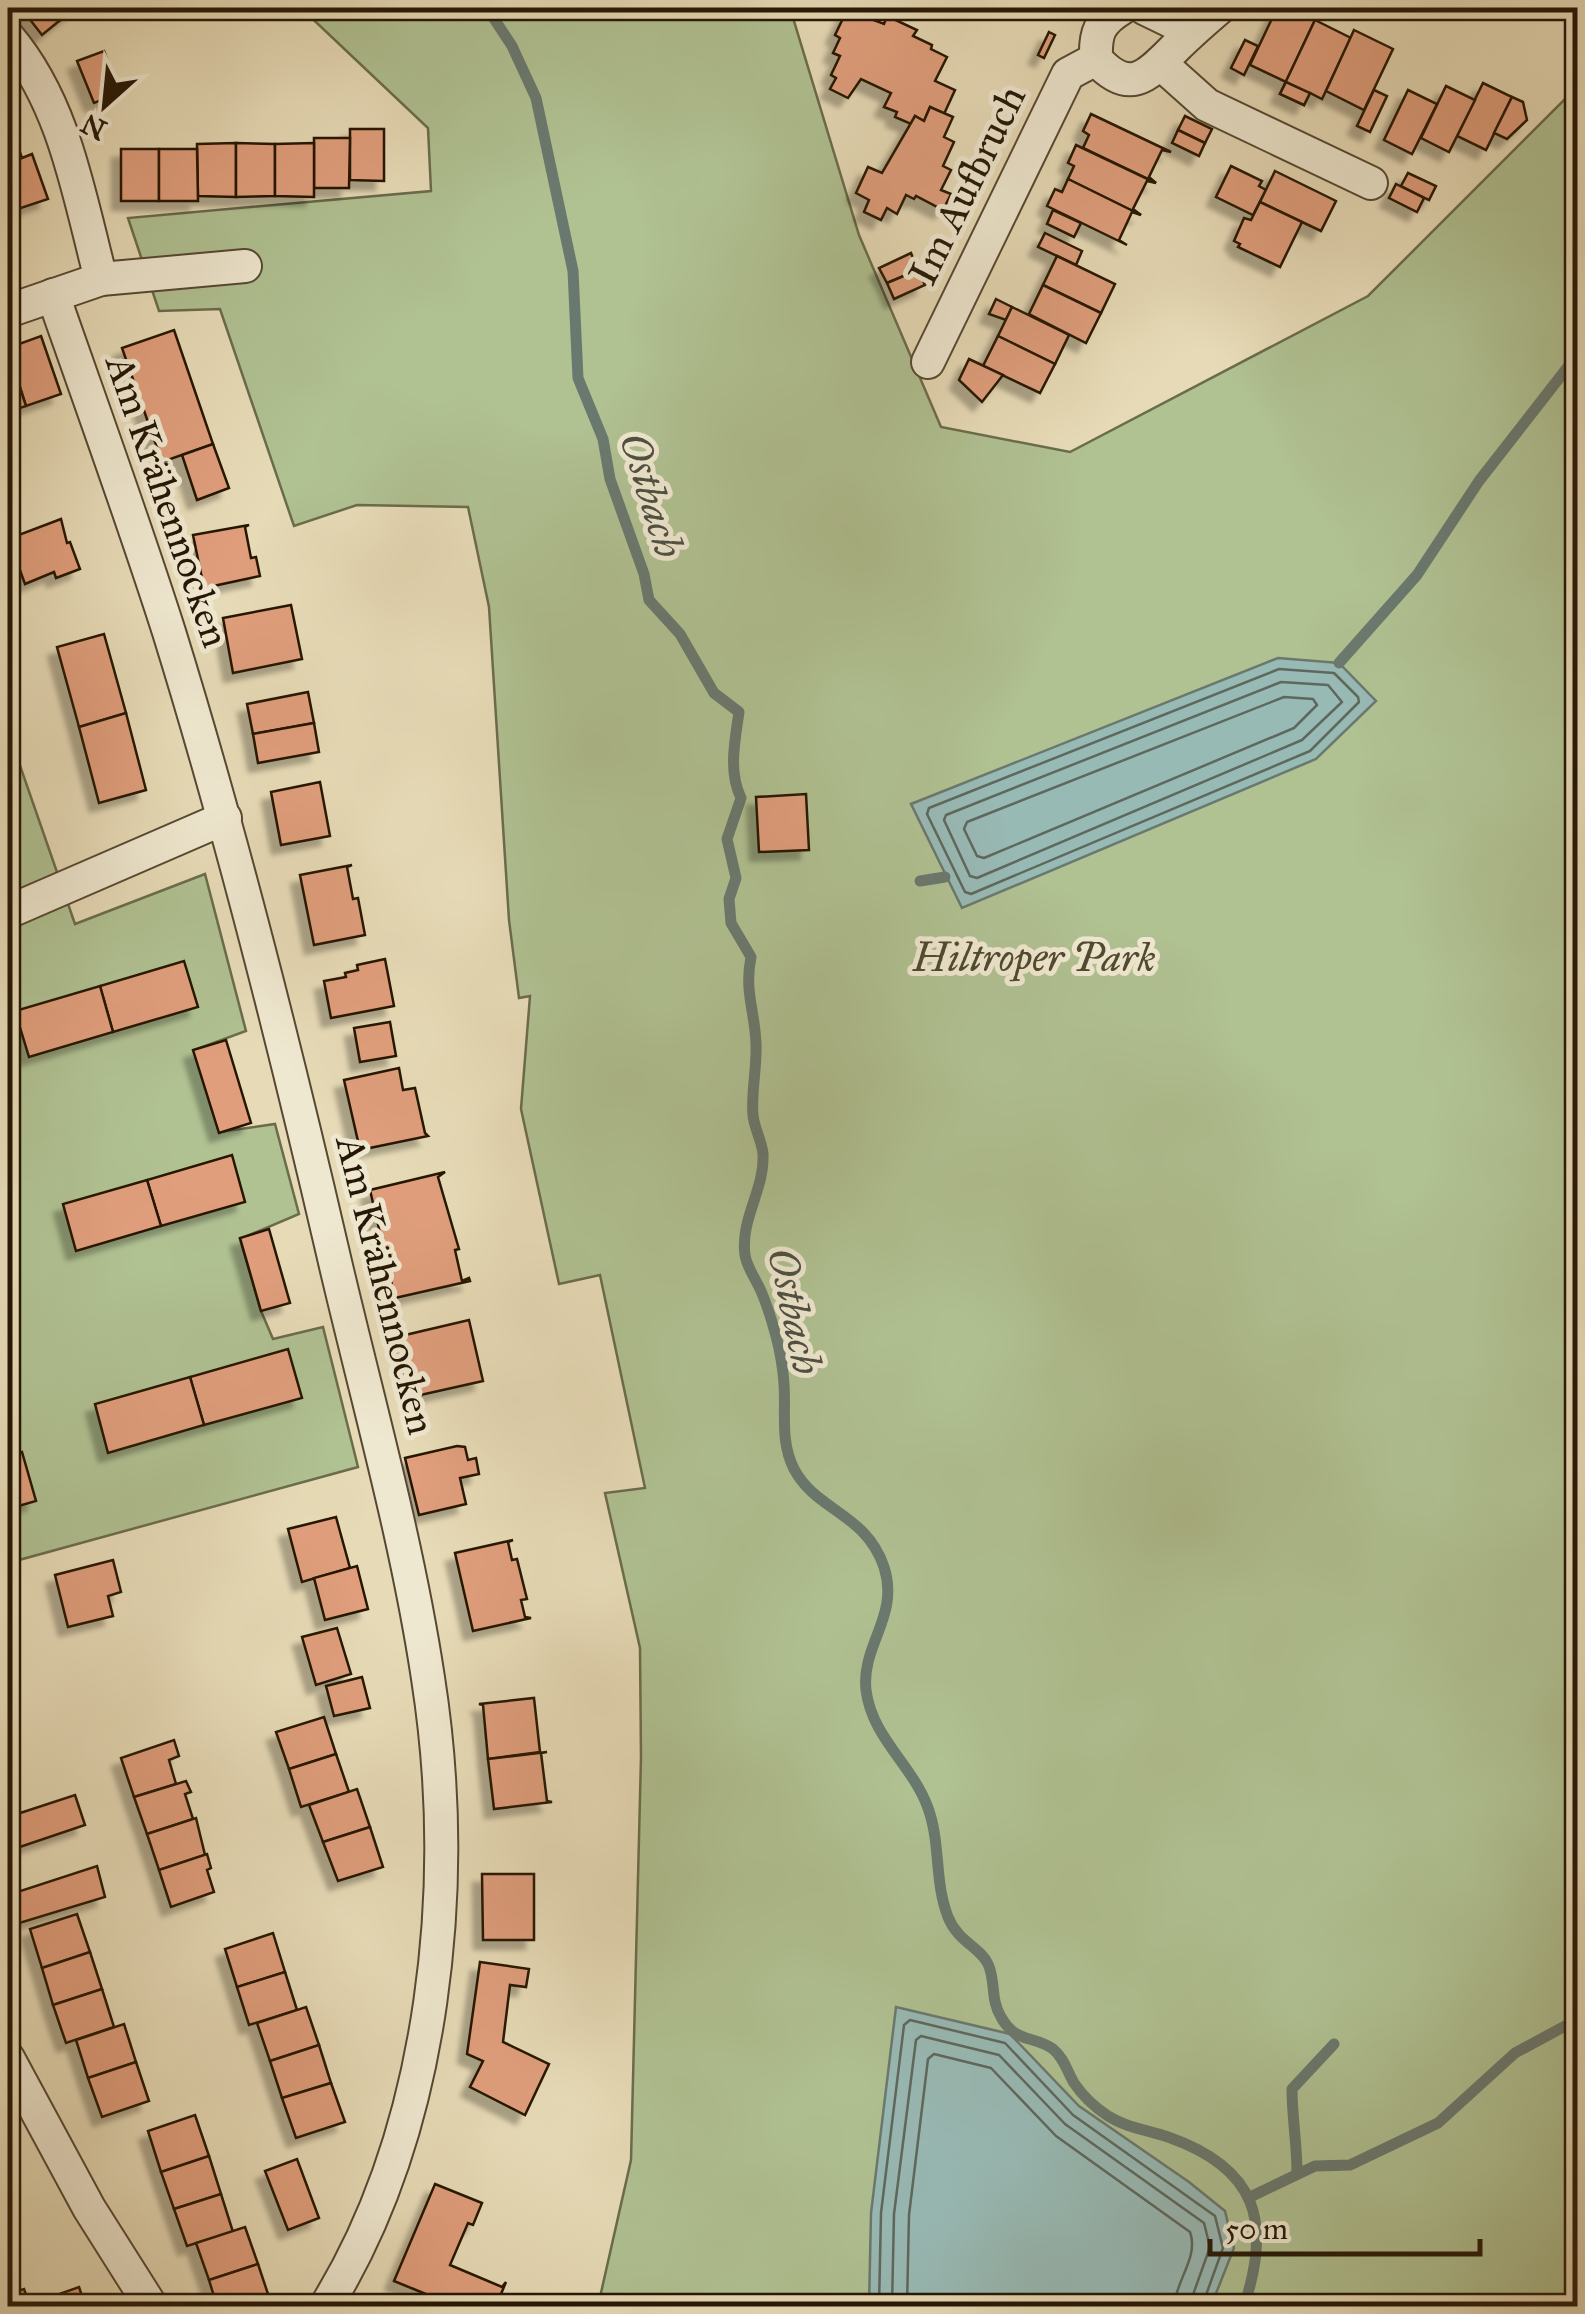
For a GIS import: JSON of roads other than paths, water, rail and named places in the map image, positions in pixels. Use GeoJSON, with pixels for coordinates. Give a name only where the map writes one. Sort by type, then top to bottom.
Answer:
{"type":"FeatureCollection","features":[{"type":"Feature","properties":{"kind":"street"},"geometry":{"type":"LineString","coordinates":[[1122,8],[1105,18],[1095,35],[1096,59],[1109,74],[1131,81],[1147,76],[1219,8]]}},
{"type":"Feature","properties":{"kind":"street"},"geometry":{"type":"LineString","coordinates":[[1144,8],[1177,24],[1188,36]]}},
{"type":"Feature","properties":{"kind":"street"},"geometry":{"type":"LineString","coordinates":[[8,37],[49,98],[101,278]]}},
{"type":"Feature","properties":{"kind":"street","name":"Im Aufbruch"},"geometry":{"type":"LineString","coordinates":[[928,362],[1068,74],[1096,59]]}},
{"type":"Feature","properties":{"kind":"street"},"geometry":{"type":"LineString","coordinates":[[1160,63],[1208,105],[1372,184]]}},
{"type":"Feature","properties":{"kind":"street"},"geometry":{"type":"LineString","coordinates":[[8,311],[101,278],[245,266]]}},
{"type":"Feature","properties":{"kind":"street","name":"Am Krähennocken"},"geometry":{"type":"LineString","coordinates":[[53,295],[168,627],[224,818],[387,1468],[428,1678],[440,1824],[436,1959],[418,2071],[387,2181],[352,2264],[326,2306]]}},
{"type":"Feature","properties":{"kind":"street"},"geometry":{"type":"LineString","coordinates":[[8,912],[224,818]]}},
{"type":"Feature","properties":{"kind":"street"},"geometry":{"type":"LineString","coordinates":[[8,2058],[89,2208],[151,2306]]}},
{"type":"Feature","properties":{"kind":"water"},"geometry":{"type":"Polygon","coordinates":[[[1278,658],[1339,663],[1376,701],[1316,759],[962,908],[911,804],[1278,658]]]}},
{"type":"Feature","properties":{"kind":"water"},"geometry":{"type":"Polygon","coordinates":[[[896,2007],[1010,2034],[1079,2106],[1225,2211],[1234,2248],[1211,2306],[869,2306],[871,2213],[896,2007]]]}},
{"type":"Feature","properties":{"kind":"waterway","name":"Ostbach"},"geometry":{"type":"LineString","coordinates":[[487,8],[512,46],[536,98],[573,271],[578,378],[603,439],[610,479],[644,574],[649,600],[680,634],[714,693],[739,712],[734,767],[741,798],[727,839],[736,878],[729,899],[731,923],[751,957],[749,991],[756,1044],[753,1115],[763,1154],[746,1229],[745,1255],[779,1348],[785,1438],[794,1469],[803,1483],[865,1535],[884,1567],[887,1601],[866,1674],[870,1707],[928,1808],[948,1917],[988,1964],[995,2004],[1007,2026],[1053,2049],[1081,2092],[1108,2116],[1198,2150],[1239,2182],[1256,2224],[1256,2249],[1244,2306]]}},
{"type":"Feature","properties":{"kind":"waterway"},"geometry":{"type":"LineString","coordinates":[[1339,663],[1417,575],[1479,481],[1578,354]]}},
{"type":"Feature","properties":{"kind":"waterway"},"geometry":{"type":"LineString","coordinates":[[920,881],[945,877]]}},
{"type":"Feature","properties":{"kind":"waterway"},"geometry":{"type":"LineString","coordinates":[[1250,2197],[1315,2166],[1350,2165],[1438,2123],[1515,2053],[1578,2019]]}},
{"type":"Feature","properties":{"kind":"waterway"},"geometry":{"type":"LineString","coordinates":[[1297,2172],[1292,2089],[1334,2044]]}},
{"type":"Feature","properties":{"kind":"park label","name":"Hiltroper Park"},"geometry":{"type":"Point","coordinates":[1034,957]}}]}
